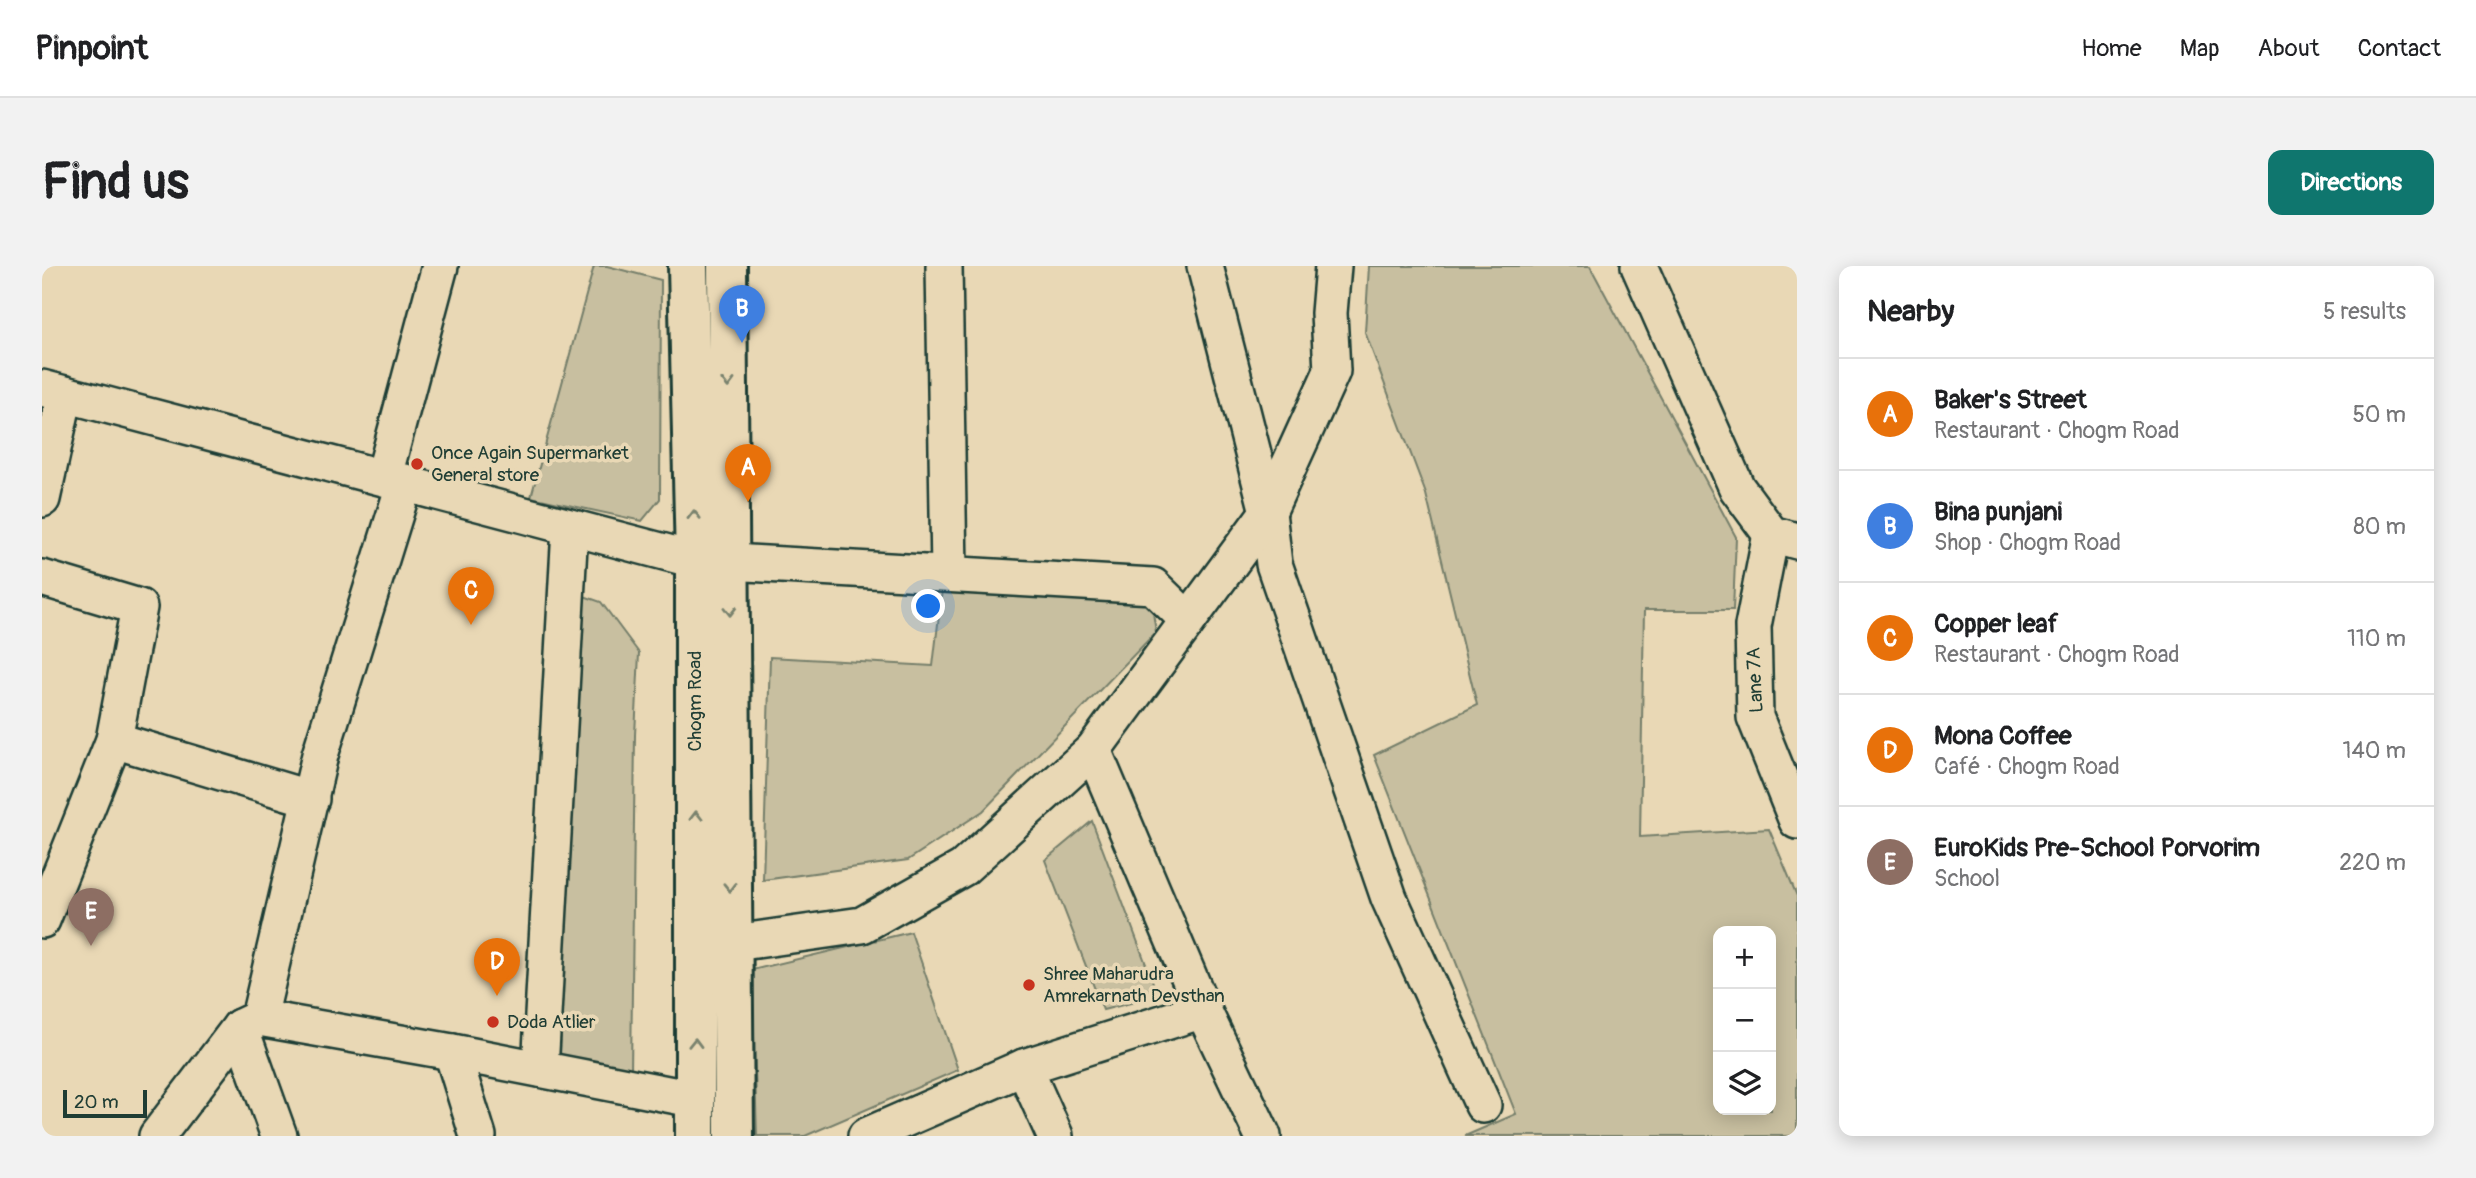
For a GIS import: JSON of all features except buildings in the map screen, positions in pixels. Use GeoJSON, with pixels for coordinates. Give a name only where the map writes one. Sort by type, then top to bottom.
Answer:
{"type":"FeatureCollection","features":[{"type":"Feature","properties":{"kind":"main road","name":"Chogm Road"},"geometry":{"type":"LineString","coordinates":[[688,266],[712,561]]}},
{"type":"Feature","properties":{"kind":"main road","name":"Chogm Road"},"geometry":{"type":"LineString","coordinates":[[727,266],[712,561],[714,946],[734,1136]]}},
{"type":"Feature","properties":{"kind":"main road","name":"Chogm Road"},"geometry":{"type":"LineString","coordinates":[[694,1117],[714,946]]}},
{"type":"Feature","properties":{"kind":"street"},"geometry":{"type":"LineString","coordinates":[[157,1136],[250,1023],[395,479],[440,266]]}},
{"type":"Feature","properties":{"kind":"street"},"geometry":{"type":"LineString","coordinates":[[949,573],[943,266],[951,266]]}},
{"type":"Feature","properties":{"kind":"street"},"geometry":{"type":"LineString","coordinates":[[1205,266],[1268,512],[1274,565],[1388,898],[1483,1105]]}},
{"type":"Feature","properties":{"kind":"street"},"geometry":{"type":"LineString","coordinates":[[714,946],[862,925],[963,868],[1093,750],[1268,512],[1332,371],[1329,313],[1333,266]]}},
{"type":"Feature","properties":{"kind":"street"},"geometry":{"type":"LineString","coordinates":[[1639,266],[1737,488],[1784,538]]}},
{"type":"Feature","properties":{"kind":"street"},"geometry":{"type":"LineString","coordinates":[[42,499],[53,391],[395,479],[570,528],[712,561],[1153,586],[1188,620]]}},
{"type":"Feature","properties":{"kind":"street"},"geometry":{"type":"LineString","coordinates":[[540,1069],[570,528]]}},
{"type":"Feature","properties":{"kind":"street","name":"Lane 7A"},"geometry":{"type":"LineString","coordinates":[[1784,538],[1753,626],[1755,717],[1797,821]]}},
{"type":"Feature","properties":{"kind":"street"},"geometry":{"type":"LineString","coordinates":[[42,578],[139,607],[114,740],[42,920]]}},
{"type":"Feature","properties":{"kind":"street"},"geometry":{"type":"LineString","coordinates":[[114,740],[311,799]]}},
{"type":"Feature","properties":{"kind":"street"},"geometry":{"type":"LineString","coordinates":[[1093,750],[1203,1010],[1264,1136]]}},
{"type":"Feature","properties":{"kind":"street"},"geometry":{"type":"LineString","coordinates":[[866,1136],[1024,1066],[1203,1010]]}},
{"type":"Feature","properties":{"kind":"street"},"geometry":{"type":"LineString","coordinates":[[250,1023],[452,1052],[540,1069],[694,1117]]}},
{"type":"Feature","properties":{"kind":"street"},"geometry":{"type":"LineString","coordinates":[[250,1023],[279,1136]]}},
{"type":"Feature","properties":{"kind":"street"},"geometry":{"type":"LineString","coordinates":[[452,1052],[478,1136]]}},
{"type":"Feature","properties":{"kind":"street"},"geometry":{"type":"LineString","coordinates":[[1024,1066],[1055,1136]]}},
{"type":"Feature","properties":{"kind":"shaded area"},"geometry":{"type":"Polygon","coordinates":[[[594,266],[607,266],[661,280],[660,499],[642,521],[531,497],[594,266]]]}},
{"type":"Feature","properties":{"kind":"shaded area"},"geometry":{"type":"Polygon","coordinates":[[[1369,266],[1590,266],[1736,537],[1733,610],[1644,610],[1640,837],[1769,829],[1797,896],[1797,1136],[1465,1136],[1516,1114],[1374,755],[1477,705],[1426,494],[1365,332],[1369,266]]]}},
{"type":"Feature","properties":{"kind":"shaded area"},"geometry":{"type":"Polygon","coordinates":[[[942,590],[1151,600],[1156,632],[983,811],[908,860],[763,880],[770,657],[933,666],[942,590]]]}},
{"type":"Feature","properties":{"kind":"shaded area"},"geometry":{"type":"Polygon","coordinates":[[[581,595],[601,602],[639,653],[635,735],[631,1073],[560,1059],[571,761],[581,595]]]}},
{"type":"Feature","properties":{"kind":"shaded area"},"geometry":{"type":"Polygon","coordinates":[[[1092,821],[1158,996],[1103,1010],[1045,860],[1092,821]]]}},
{"type":"Feature","properties":{"kind":"shaded area"},"geometry":{"type":"Polygon","coordinates":[[[911,932],[958,1070],[805,1136],[757,1136],[752,970],[911,932]]]}},
{"type":"Feature","properties":{"kind":"place","name":"Bina punjani"},"geometry":{"type":"Point","coordinates":[742,343]}},
{"type":"Feature","properties":{"kind":"place","name":"Once Again Supermarket General store"},"geometry":{"type":"Point","coordinates":[417,464]}},
{"type":"Feature","properties":{"kind":"place","name":"Baker's Street"},"geometry":{"type":"Point","coordinates":[748,502]}},
{"type":"Feature","properties":{"kind":"place","name":"Copper leaf"},"geometry":{"type":"Point","coordinates":[471,625]}},
{"type":"Feature","properties":{"kind":"place","name":"EuroKids Pre-School Porvorim"},"geometry":{"type":"Point","coordinates":[91,946]}},
{"type":"Feature","properties":{"kind":"place","name":"Shree Maharudra Amrekarnath Devsthan"},"geometry":{"type":"Point","coordinates":[1029,985]}},
{"type":"Feature","properties":{"kind":"place","name":"Mona Coffee"},"geometry":{"type":"Point","coordinates":[497,996]}},
{"type":"Feature","properties":{"kind":"place","name":"Doda Atlier"},"geometry":{"type":"Point","coordinates":[493,1022]}}]}
